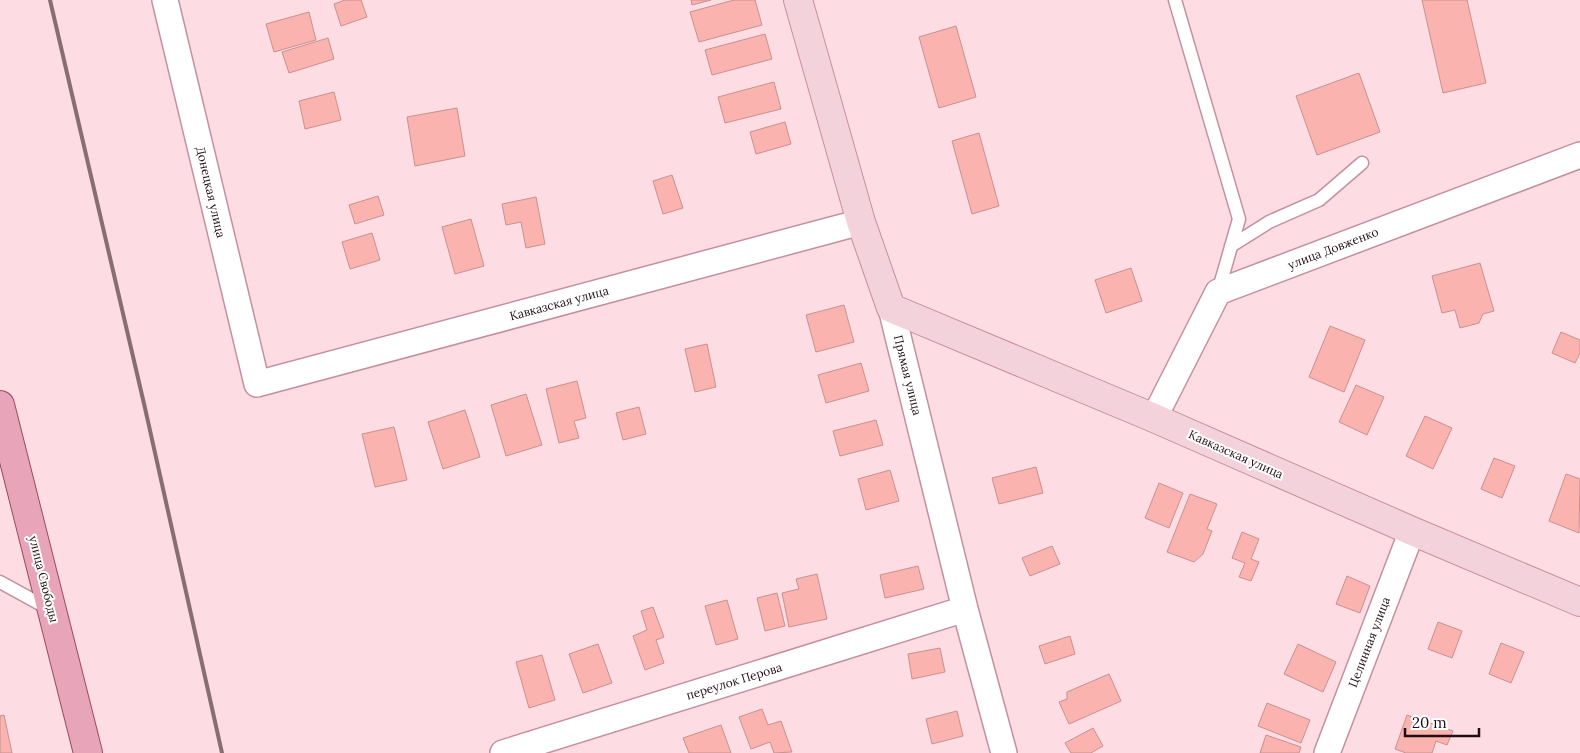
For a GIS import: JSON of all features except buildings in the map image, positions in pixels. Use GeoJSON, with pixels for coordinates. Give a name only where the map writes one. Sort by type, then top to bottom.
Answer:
{"type":"FeatureCollection","features":[{"type":"Feature","properties":{"kind":"main road","name":"улица Свободы"},"geometry":{"type":"LineString","coordinates":[[0,405],[88,753]]}},
{"type":"Feature","properties":{"kind":"street","name":"Донецкая улица"},"geometry":{"type":"LineString","coordinates":[[165,0],[257,384]]}},
{"type":"Feature","properties":{"kind":"street","name":"Прямая улица"},"geometry":{"type":"LineString","coordinates":[[798,0],[861,222],[891,308],[965,609],[1004,753]]}},
{"type":"Feature","properties":{"kind":"street","name":"улица Довженко"},"geometry":{"type":"LineString","coordinates":[[1218,292],[1580,155]]}},
{"type":"Feature","properties":{"kind":"street","name":"Кавказская улица"},"geometry":{"type":"LineString","coordinates":[[257,384],[861,222]]}},
{"type":"Feature","properties":{"kind":"street"},"geometry":{"type":"LineString","coordinates":[[1154,418],[1218,292]]}},
{"type":"Feature","properties":{"kind":"street","name":"Кавказская улица"},"geometry":{"type":"LineString","coordinates":[[891,308],[1154,418],[1580,602]]}},
{"type":"Feature","properties":{"kind":"street","name":"Целинная улица"},"geometry":{"type":"LineString","coordinates":[[1327,753],[1412,531]]}},
{"type":"Feature","properties":{"kind":"street","name":"переулок Перова"},"geometry":{"type":"LineString","coordinates":[[503,753],[965,609]]}},
{"type":"Feature","properties":{"kind":"lane"},"geometry":{"type":"LineString","coordinates":[[1175,0],[1239,219],[1218,292]]}},
{"type":"Feature","properties":{"kind":"lane"},"geometry":{"type":"LineString","coordinates":[[1231,246],[1268,222],[1319,200],[1362,163]]}},
{"type":"Feature","properties":{"kind":"lane"},"geometry":{"type":"LineString","coordinates":[[0,582],[52,611]]}},
{"type":"Feature","properties":{"kind":"railway"},"geometry":{"type":"LineString","coordinates":[[50,0],[145,408],[222,753]]}}]}
